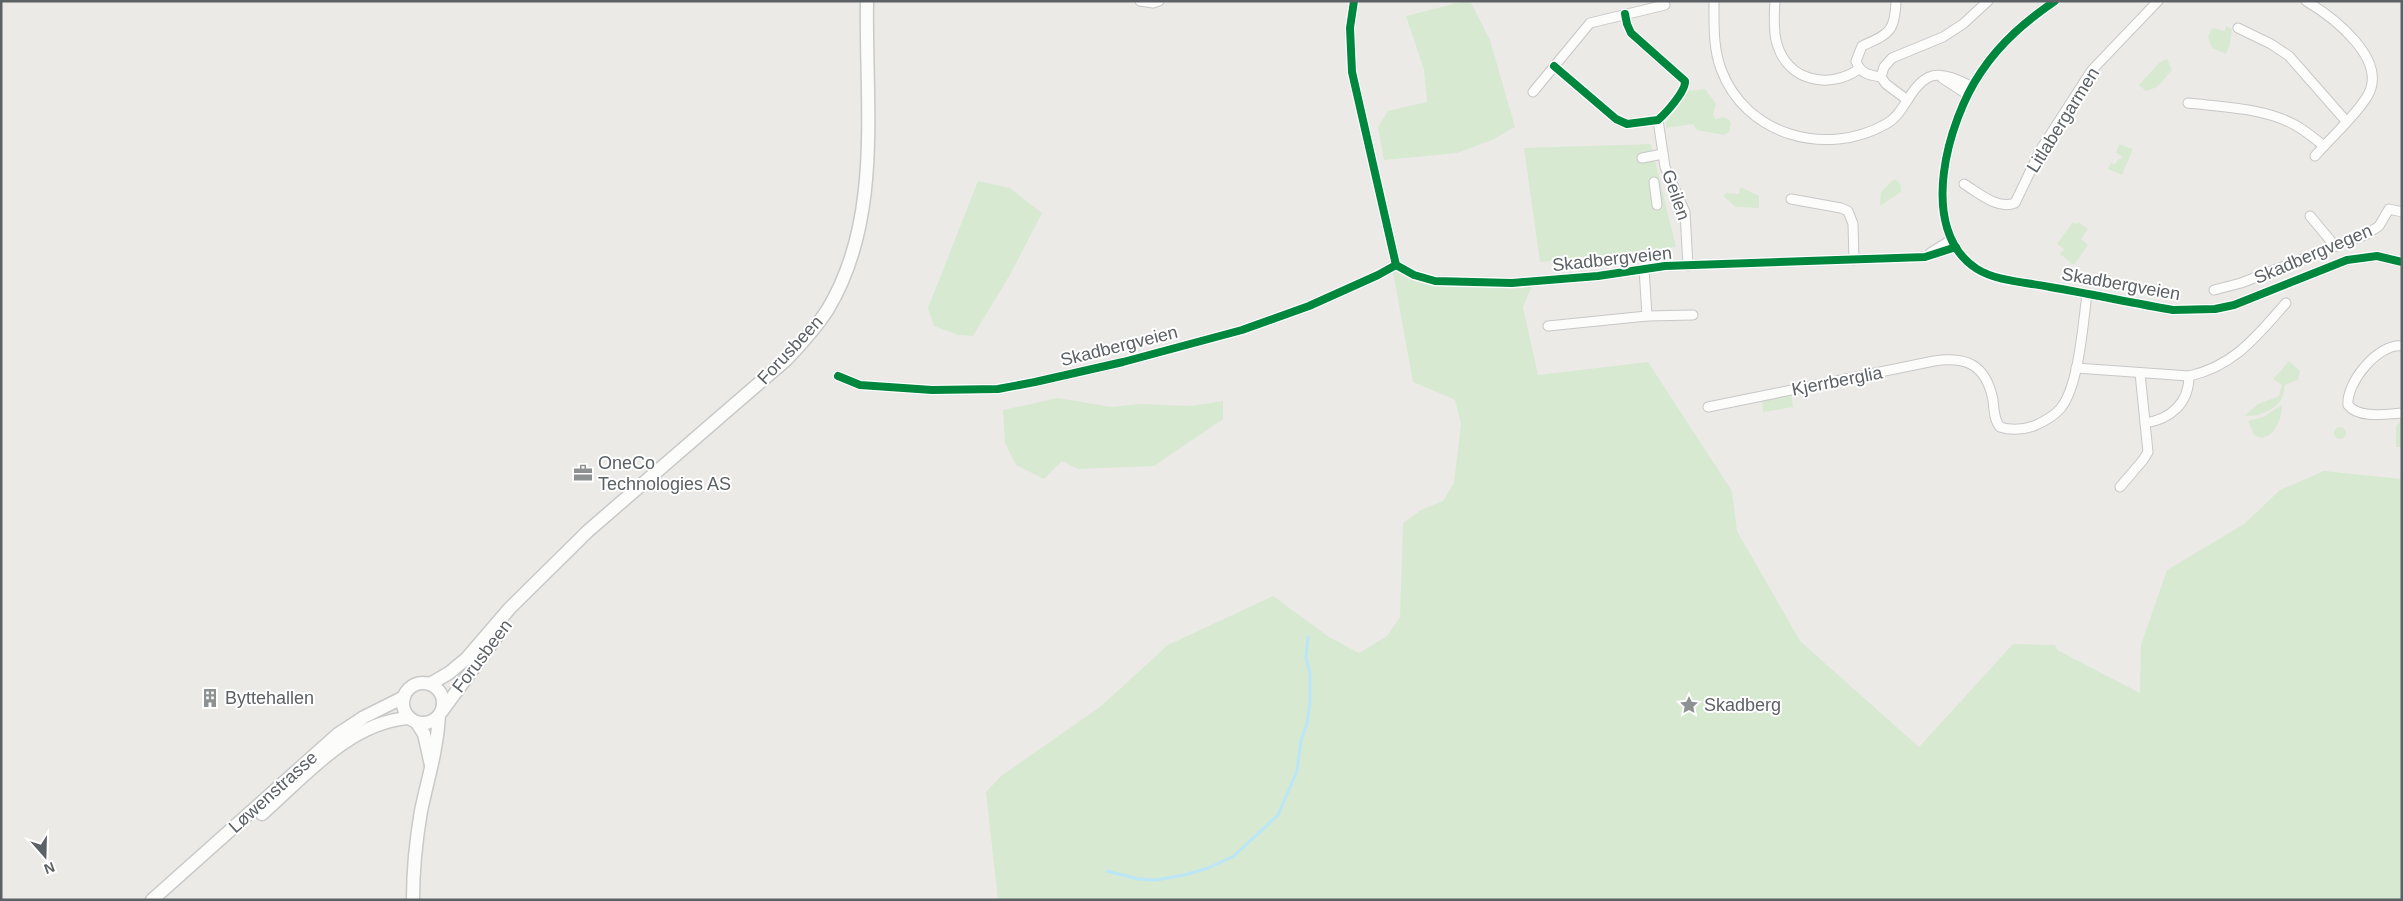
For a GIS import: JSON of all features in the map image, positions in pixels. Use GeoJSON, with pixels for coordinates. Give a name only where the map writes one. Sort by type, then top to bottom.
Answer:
{"type":"FeatureCollection","features":[{"type":"Feature","properties":{"kind":"main road","name":"Forusbeen"},"geometry":{"type":"LineString","coordinates":[[430,684],[457,666],[510,608],[519,602],[588,531],[787,360],[810,334],[828,309],[855,247],[863,211],[867,175],[867,1]]}},
{"type":"Feature","properties":{"kind":"main road","name":"Forusbeen"},"geometry":{"type":"LineString","coordinates":[[441,713],[514,612],[519,602]]}},
{"type":"Feature","properties":{"kind":"main road"},"geometry":{"type":"LineString","coordinates":[[414,900],[417,839],[444,704],[440,692],[430,684],[416,684],[410,688],[404,697],[405,712],[413,720],[426,740],[431,768]]}},
{"type":"Feature","properties":{"kind":"main road","name":"Løwenstrasse"},"geometry":{"type":"LineString","coordinates":[[152,900],[338,734],[364,717],[404,697]]}},
{"type":"Feature","properties":{"kind":"main road"},"geometry":{"type":"LineString","coordinates":[[413,720],[433,721],[441,713]]}},
{"type":"Feature","properties":{"kind":"main road","name":"Løwenstrasse"},"geometry":{"type":"LineString","coordinates":[[163,900],[349,738],[385,721],[413,720]]}},
{"type":"Feature","properties":{"kind":"street"},"geometry":{"type":"LineString","coordinates":[[1140,1],[1153,3],[1158,1]]}},
{"type":"Feature","properties":{"kind":"street"},"geometry":{"type":"LineString","coordinates":[[1354,1],[1350,28],[1352,72],[1396,265]]}},
{"type":"Feature","properties":{"kind":"street"},"geometry":{"type":"LineString","coordinates":[[1714,1],[1715,43],[1723,74],[1740,102],[1771,126],[1804,139],[1838,140],[1886,124],[1898,114],[1906,99],[1930,77],[1940,76],[1970,91]]}},
{"type":"Feature","properties":{"kind":"street"},"geometry":{"type":"LineString","coordinates":[[1775,1],[1776,43],[1787,63],[1796,72],[1819,81],[1847,77],[1859,69]]}},
{"type":"Feature","properties":{"kind":"street"},"geometry":{"type":"LineString","coordinates":[[1896,1],[1895,17],[1889,32],[1880,40],[1862,46],[1856,58],[1859,69],[1866,74],[1881,77],[1886,84],[1906,99]]}},
{"type":"Feature","properties":{"kind":"street"},"geometry":{"type":"LineString","coordinates":[[1881,77],[1884,67],[1892,58],[1943,37],[1963,24],[1988,1]]}},
{"type":"Feature","properties":{"kind":"street"},"geometry":{"type":"LineString","coordinates":[[1953,243],[1944,223],[1943,182],[1953,136],[1970,91],[1980,72],[2009,37],[2055,1]]}},
{"type":"Feature","properties":{"kind":"street","name":"Litlabergarmen"},"geometry":{"type":"LineString","coordinates":[[1964,184],[1998,203],[2010,205],[2015,202],[2041,149],[2092,70],[2158,1]]}},
{"type":"Feature","properties":{"kind":"street"},"geometry":{"type":"LineString","coordinates":[[2306,1],[2329,15],[2359,47],[2370,68],[2372,84],[2368,94],[2315,156]]}},
{"type":"Feature","properties":{"kind":"street"},"geometry":{"type":"LineString","coordinates":[[1533,92],[1590,23],[1664,5]]}},
{"type":"Feature","properties":{"kind":"street"},"geometry":{"type":"LineString","coordinates":[[1554,66],[1616,119],[1628,124],[1658,120],[1683,89],[1685,81],[1632,33],[1627,24],[1625,14]]}},
{"type":"Feature","properties":{"kind":"street"},"geometry":{"type":"LineString","coordinates":[[2238,28],[2271,44],[2289,56],[2346,121]]}},
{"type":"Feature","properties":{"kind":"street"},"geometry":{"type":"LineString","coordinates":[[2188,103],[2253,112],[2282,119],[2295,125],[2324,146]]}},
{"type":"Feature","properties":{"kind":"street","name":"Geilen"},"geometry":{"type":"LineString","coordinates":[[1658,120],[1667,171],[1685,212],[1688,266]]}},
{"type":"Feature","properties":{"kind":"street","name":"Geilen"},"geometry":{"type":"LineString","coordinates":[[1642,158],[1663,154]]}},
{"type":"Feature","properties":{"kind":"street","name":"Geilen"},"geometry":{"type":"LineString","coordinates":[[1654,182],[1657,205]]}},
{"type":"Feature","properties":{"kind":"street"},"geometry":{"type":"LineString","coordinates":[[1791,199],[1841,208],[1848,212],[1853,224],[1854,260]]}},
{"type":"Feature","properties":{"kind":"street","name":"Skadbergvegen"},"geometry":{"type":"LineString","coordinates":[[2214,290],[2241,283],[2374,230],[2383,221],[2389,209],[2402,212]]}},
{"type":"Feature","properties":{"kind":"street"},"geometry":{"type":"LineString","coordinates":[[2310,216],[2334,246]]}},
{"type":"Feature","properties":{"kind":"street","name":"Skadbergveien"},"geometry":{"type":"LineString","coordinates":[[838,376],[860,385],[932,390],[998,389],[1026,384],[1123,362],[1242,330],[1301,310],[1396,265],[1414,275],[1435,280],[1512,283],[1598,276],[1644,268],[1924,257],[1953,243],[1970,264],[1989,274],[2173,310],[2215,309],[2242,301],[2347,260],[2377,256],[2402,262]]}},
{"type":"Feature","properties":{"kind":"street"},"geometry":{"type":"LineString","coordinates":[[1644,268],[1647,316]]}},
{"type":"Feature","properties":{"kind":"street"},"geometry":{"type":"LineString","coordinates":[[2087,294],[2076,368],[2188,376],[2217,367],[2240,353],[2286,303]]}},
{"type":"Feature","properties":{"kind":"street"},"geometry":{"type":"LineString","coordinates":[[1548,326],[1647,316],[1693,315]]}},
{"type":"Feature","properties":{"kind":"street"},"geometry":{"type":"LineString","coordinates":[[2402,346],[2389,348],[2375,356],[2360,372],[2348,399],[2348,405],[2357,412],[2371,414],[2402,413]]}},
{"type":"Feature","properties":{"kind":"street","name":"Kjerrberglia"},"geometry":{"type":"LineString","coordinates":[[1708,408],[1934,361],[1958,359],[1966,361],[1980,370],[1987,381],[1997,423],[2012,430],[2026,429],[2038,424],[2060,409],[2071,389],[2076,368]]}},
{"type":"Feature","properties":{"kind":"street"},"geometry":{"type":"LineString","coordinates":[[2120,487],[2147,454],[2140,373]]}},
{"type":"Feature","properties":{"kind":"street"},"geometry":{"type":"LineString","coordinates":[[2145,423],[2167,418],[2175,410],[2187,395],[2188,376]]}},
{"type":"Feature","properties":{"kind":"green space"},"geometry":{"type":"Polygon","coordinates":[[[1470,1],[1490,40],[1515,127],[1492,140],[1457,153],[1384,160],[1378,127],[1388,111],[1427,102],[1424,70],[1406,16],[1470,1]]]}},
{"type":"Feature","properties":{"kind":"green space"},"geometry":{"type":"Polygon","coordinates":[[[2226,26],[2232,29],[2230,44],[2226,54],[2212,48],[2208,37],[2212,28],[2225,31],[2226,26]]]}},
{"type":"Feature","properties":{"kind":"green space"},"geometry":{"type":"Polygon","coordinates":[[[2167,59],[2172,70],[2157,87],[2146,91],[2139,85],[2160,62],[2167,59]]]}},
{"type":"Feature","properties":{"kind":"green space"},"geometry":{"type":"Polygon","coordinates":[[[1705,89],[1716,104],[1713,114],[1715,119],[1728,119],[1731,123],[1729,132],[1724,135],[1697,130],[1693,124],[1666,128],[1666,123],[1685,94],[1689,91],[1705,89]]]}},
{"type":"Feature","properties":{"kind":"green space"},"geometry":{"type":"Polygon","coordinates":[[[1651,144],[1676,247],[1540,262],[1524,148],[1651,144]]]}},
{"type":"Feature","properties":{"kind":"green space"},"geometry":{"type":"Polygon","coordinates":[[[2119,144],[2133,149],[2122,175],[2108,169],[2111,163],[2115,164],[2118,159],[2121,159],[2122,156],[2116,153],[2119,144]]]}},
{"type":"Feature","properties":{"kind":"green space"},"geometry":{"type":"Polygon","coordinates":[[[1893,180],[1897,180],[1901,186],[1901,192],[1880,206],[1881,192],[1893,180]]]}},
{"type":"Feature","properties":{"kind":"green space"},"geometry":{"type":"Polygon","coordinates":[[[978,181],[1010,188],[1042,213],[1011,273],[973,336],[958,335],[934,326],[928,308],[978,181]]]}},
{"type":"Feature","properties":{"kind":"green space"},"geometry":{"type":"Polygon","coordinates":[[[1740,187],[1759,196],[1759,208],[1736,207],[1723,196],[1726,193],[1739,194],[1740,187]]]}},
{"type":"Feature","properties":{"kind":"green space"},"geometry":{"type":"Polygon","coordinates":[[[2073,222],[2076,224],[2078,222],[2088,229],[2081,239],[2088,245],[2074,265],[2060,254],[2064,249],[2057,244],[2073,222]]]}},
{"type":"Feature","properties":{"kind":"green space"},"geometry":{"type":"Polygon","coordinates":[[[1393,272],[1533,283],[1523,307],[1538,375],[1648,362],[1732,491],[1737,531],[1800,641],[1919,747],[2013,644],[2055,645],[2057,650],[2140,693],[2141,645],[2167,570],[2244,524],[2280,490],[2324,471],[2402,479],[2402,900],[998,900],[986,792],[1001,776],[1100,707],[1168,645],[1273,596],[1329,637],[1359,653],[1387,636],[1400,617],[1403,523],[1421,510],[1443,501],[1454,483],[1461,424],[1455,400],[1413,382],[1393,272]]]}},
{"type":"Feature","properties":{"kind":"green space"},"geometry":{"type":"Polygon","coordinates":[[[2289,361],[2300,371],[2298,380],[2285,385],[2282,399],[2274,407],[2259,415],[2245,415],[2258,404],[2279,396],[2282,385],[2273,379],[2289,361]]]}},
{"type":"Feature","properties":{"kind":"green space"},"geometry":{"type":"Polygon","coordinates":[[[1791,393],[1793,407],[1763,412],[1762,399],[1791,393]]]}},
{"type":"Feature","properties":{"kind":"green space"},"geometry":{"type":"Polygon","coordinates":[[[1058,398],[1111,407],[1141,404],[1191,406],[1223,401],[1223,419],[1154,466],[1078,469],[1062,461],[1044,479],[1016,465],[1005,443],[1003,410],[1058,398]]]}},
{"type":"Feature","properties":{"kind":"green space"},"geometry":{"type":"Polygon","coordinates":[[[2282,405],[2281,415],[2274,430],[2262,438],[2254,435],[2248,421],[2263,417],[2282,405]]]}},
{"type":"Feature","properties":{"kind":"green space"},"geometry":{"type":"Polygon","coordinates":[[[2400,417],[2402,417],[2402,447],[2396,447],[2396,426],[2400,422],[2400,417]]]}},
{"type":"Feature","properties":{"kind":"green space"},"geometry":{"type":"Polygon","coordinates":[[[2340,427],[2346,433],[2340,439],[2334,433],[2340,427]]]}},
{"type":"Feature","properties":{"kind":"waterway"},"geometry":{"type":"LineString","coordinates":[[1107,871],[1138,879],[1156,880],[1208,868],[1234,856],[1278,815],[1297,771],[1301,740],[1307,724],[1310,701],[1310,673],[1306,658],[1308,637]]}},
{"type":"Feature","properties":{"kind":"cycle path"},"geometry":{"type":"LineString","coordinates":[[1354,1],[1350,28],[1352,72],[1396,265],[1414,275],[1435,281],[1512,283],[1598,276],[1665,266],[1925,257],[1956,247]]}},
{"type":"Feature","properties":{"kind":"cycle path"},"geometry":{"type":"LineString","coordinates":[[2055,1],[2015,33],[1989,61],[1969,93],[1949,145],[1944,174],[1943,202],[1947,229],[1958,251],[1977,269],[2003,279],[2173,310],[2215,309],[2234,305],[2347,260],[2377,256],[2402,262]]}},
{"type":"Feature","properties":{"kind":"cycle path"},"geometry":{"type":"LineString","coordinates":[[1554,66],[1616,119],[1627,124],[1658,120],[1679,96],[1685,81],[1631,33],[1625,14]]}},
{"type":"Feature","properties":{"kind":"cycle path"},"geometry":{"type":"LineString","coordinates":[[838,376],[860,385],[932,390],[998,389],[1035,382],[1123,362],[1242,330],[1309,306],[1396,265]]}},
{"type":"Feature","properties":{"kind":"place","name":"OneCo Technologies AS"},"geometry":{"type":"Point","coordinates":[583,473]}},
{"type":"Feature","properties":{"kind":"place","name":"Byttehallen"},"geometry":{"type":"Point","coordinates":[210,698]}},
{"type":"Feature","properties":{"kind":"place","name":"Skadberg"},"geometry":{"type":"Point","coordinates":[1689,705]}}]}
